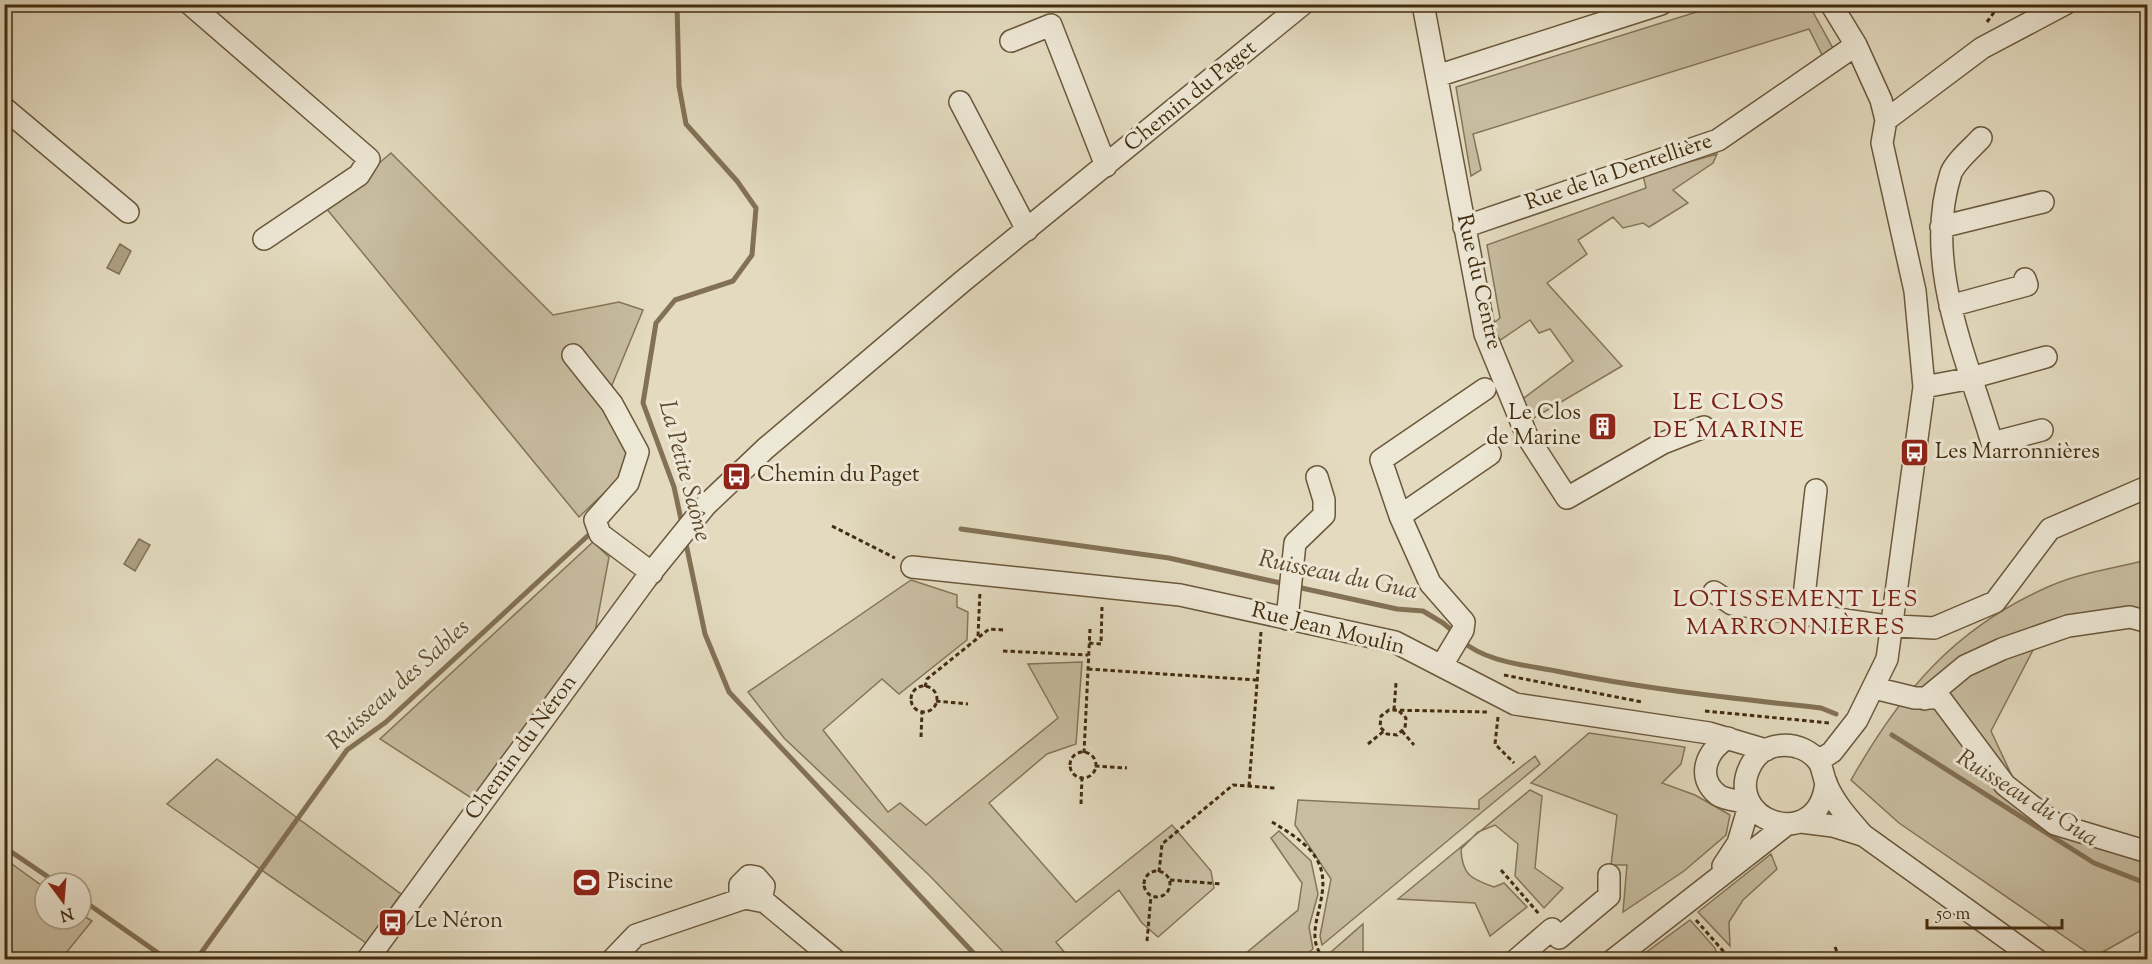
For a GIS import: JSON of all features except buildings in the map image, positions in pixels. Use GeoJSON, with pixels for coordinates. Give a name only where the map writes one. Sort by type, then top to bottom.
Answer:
{"type":"FeatureCollection","features":[{"type":"Feature","properties":{"kind":"street"},"geometry":{"type":"LineString","coordinates":[[190,4],[369,159],[359,175],[264,239]]}},
{"type":"Feature","properties":{"kind":"street","name":"Chemin du Paget"},"geometry":{"type":"LineString","coordinates":[[684,532],[706,505],[766,447],[1303,4]]}},
{"type":"Feature","properties":{"kind":"street","name":"Rue du Centre"},"geometry":{"type":"LineString","coordinates":[[1423,4],[1485,333],[1527,436],[1568,498],[1664,443],[1704,428]]}},
{"type":"Feature","properties":{"kind":"street"},"geometry":{"type":"LineString","coordinates":[[1437,76],[1661,4]]}},
{"type":"Feature","properties":{"kind":"street"},"geometry":{"type":"LineString","coordinates":[[1818,761],[1840,743],[1874,688],[1887,659],[1924,387],[1915,291],[1882,143],[1886,120],[1881,100],[1856,45],[1831,4]]}},
{"type":"Feature","properties":{"kind":"street"},"geometry":{"type":"LineString","coordinates":[[1886,120],[1982,48],[2065,4]]}},
{"type":"Feature","properties":{"kind":"street","name":"Chemin du Paget"},"geometry":{"type":"LineString","coordinates":[[1011,41],[1051,25],[1106,166]]}},
{"type":"Feature","properties":{"kind":"street","name":"Rue de la Dentellière"},"geometry":{"type":"LineString","coordinates":[[1464,227],[1718,140],[1856,45]]}},
{"type":"Feature","properties":{"kind":"street"},"geometry":{"type":"LineString","coordinates":[[960,102],[1027,230]]}},
{"type":"Feature","properties":{"kind":"street"},"geometry":{"type":"LineString","coordinates":[[4,108],[128,212]]}},
{"type":"Feature","properties":{"kind":"street"},"geometry":{"type":"LineString","coordinates":[[1981,138],[1952,171],[1941,227],[1950,306],[1992,443],[2042,430]]}},
{"type":"Feature","properties":{"kind":"street"},"geometry":{"type":"LineString","coordinates":[[1941,227],[2043,202]]}},
{"type":"Feature","properties":{"kind":"street"},"geometry":{"type":"LineString","coordinates":[[1950,306],[2027,285],[2025,279]]}},
{"type":"Feature","properties":{"kind":"street"},"geometry":{"type":"LineString","coordinates":[[573,355],[612,404],[638,452],[628,483],[595,520],[600,534],[652,573]]}},
{"type":"Feature","properties":{"kind":"street"},"geometry":{"type":"LineString","coordinates":[[1924,387],[1973,377],[2046,357]]}},
{"type":"Feature","properties":{"kind":"street"},"geometry":{"type":"LineString","coordinates":[[1442,665],[1459,637],[1464,622],[1430,584],[1400,516],[1381,460],[1485,389]]}},
{"type":"Feature","properties":{"kind":"street"},"geometry":{"type":"LineString","coordinates":[[1400,516],[1490,454]]}},
{"type":"Feature","properties":{"kind":"street"},"geometry":{"type":"LineString","coordinates":[[1287,619],[1295,543],[1324,516],[1324,500],[1317,477]]}},
{"type":"Feature","properties":{"kind":"street"},"geometry":{"type":"LineString","coordinates":[[1714,592],[1732,604],[1880,625],[1934,628],[1995,602],[2050,529],[2145,488]]}},
{"type":"Feature","properties":{"kind":"street"},"geometry":{"type":"LineString","coordinates":[[1802,614],[1816,490]]}},
{"type":"Feature","properties":{"kind":"street","name":"Chemin du Néron"},"geometry":{"type":"LineString","coordinates":[[371,958],[684,532]]}},
{"type":"Feature","properties":{"kind":"street","name":"Rue Jean Moulin"},"geometry":{"type":"LineString","coordinates":[[912,567],[1180,595],[1395,642],[1515,704],[1698,731],[1766,750]]}},
{"type":"Feature","properties":{"kind":"street"},"geometry":{"type":"LineString","coordinates":[[1925,699],[1965,666],[2024,641],[2068,626],[2130,617],[2148,622]]}},
{"type":"Feature","properties":{"kind":"street"},"geometry":{"type":"LineString","coordinates":[[1874,688],[1925,699],[1940,698],[2005,784],[2055,824],[2148,852]]}},
{"type":"Feature","properties":{"kind":"street"},"geometry":{"type":"LineString","coordinates":[[1728,738],[1710,754],[1705,768],[1708,782],[1719,796],[1750,803]]}},
{"type":"Feature","properties":{"kind":"street"},"geometry":{"type":"LineString","coordinates":[[1863,835],[1833,826],[1765,819],[1750,803],[1746,790],[1748,773],[1753,761],[1766,750],[1776,746],[1800,747],[1818,761],[1840,809],[1863,835],[2037,960]]}},
{"type":"Feature","properties":{"kind":"street"},"geometry":{"type":"LineString","coordinates":[[1613,960],[1713,880],[1820,806],[1826,782]]}},
{"type":"Feature","properties":{"kind":"street"},"geometry":{"type":"LineString","coordinates":[[1713,880],[1738,843],[1750,803]]}},
{"type":"Feature","properties":{"kind":"street"},"geometry":{"type":"LineString","coordinates":[[1516,960],[1552,930],[1559,938],[1609,896],[1609,875]]}},
{"type":"Feature","properties":{"kind":"street"},"geometry":{"type":"LineString","coordinates":[[612,960],[636,935],[751,900],[835,960]]}},
{"type":"Feature","properties":{"kind":"path"},"geometry":{"type":"LineString","coordinates":[[832,526],[912,567]]}},
{"type":"Feature","properties":{"kind":"path"},"geometry":{"type":"LineString","coordinates":[[978,636],[980,575]]}},
{"type":"Feature","properties":{"kind":"path"},"geometry":{"type":"LineString","coordinates":[[1089,643],[1101,644],[1102,587]]}},
{"type":"Feature","properties":{"kind":"path"},"geometry":{"type":"LineString","coordinates":[[1249,786],[1256,680],[1264,614]]}},
{"type":"Feature","properties":{"kind":"path"},"geometry":{"type":"LineString","coordinates":[[925,687],[927,679],[978,636],[989,629],[1005,630]]}},
{"type":"Feature","properties":{"kind":"path"},"geometry":{"type":"LineString","coordinates":[[1084,753],[1090,629]]}},
{"type":"Feature","properties":{"kind":"path"},"geometry":{"type":"LineString","coordinates":[[1003,651],[1088,655]]}},
{"type":"Feature","properties":{"kind":"path"},"geometry":{"type":"LineString","coordinates":[[1088,669],[1256,680]]}},
{"type":"Feature","properties":{"kind":"path"},"geometry":{"type":"LineString","coordinates":[[1503,675],[1650,703]]}},
{"type":"Feature","properties":{"kind":"path"},"geometry":{"type":"LineString","coordinates":[[1396,683],[1397,710],[1406,718],[1402,731],[1397,735],[1387,734],[1380,727],[1381,716],[1389,710],[1397,710],[1499,712],[1495,744],[1514,763]]}},
{"type":"Feature","properties":{"kind":"path"},"geometry":{"type":"LineString","coordinates":[[920,687],[930,687],[937,695],[936,701],[936,706],[928,712],[918,711],[911,704],[912,693],[920,687]]}},
{"type":"Feature","properties":{"kind":"path"},"geometry":{"type":"LineString","coordinates":[[936,701],[968,704]]}},
{"type":"Feature","properties":{"kind":"path"},"geometry":{"type":"LineString","coordinates":[[1701,711],[1838,724]]}},
{"type":"Feature","properties":{"kind":"path"},"geometry":{"type":"LineString","coordinates":[[921,737],[922,712]]}},
{"type":"Feature","properties":{"kind":"path"},"geometry":{"type":"LineString","coordinates":[[1368,744],[1384,731]]}},
{"type":"Feature","properties":{"kind":"path"},"geometry":{"type":"LineString","coordinates":[[1402,731],[1414,745]]}},
{"type":"Feature","properties":{"kind":"path"},"geometry":{"type":"LineString","coordinates":[[1079,752],[1089,753],[1095,761],[1095,766],[1094,771],[1086,778],[1077,777],[1070,769],[1071,759],[1079,752]]}},
{"type":"Feature","properties":{"kind":"path"},"geometry":{"type":"LineString","coordinates":[[1095,766],[1127,768]]}},
{"type":"Feature","properties":{"kind":"path"},"geometry":{"type":"LineString","coordinates":[[1081,804],[1082,777]]}},
{"type":"Feature","properties":{"kind":"path"},"geometry":{"type":"LineString","coordinates":[[1159,872],[1162,844],[1233,785],[1275,788]]}},
{"type":"Feature","properties":{"kind":"path"},"geometry":{"type":"LineString","coordinates":[[1272,822],[1296,837],[1311,850],[1319,863],[1324,880],[1323,897],[1313,934],[1316,949],[1326,960]]}},
{"type":"Feature","properties":{"kind":"path"},"geometry":{"type":"LineString","coordinates":[[1501,870],[1552,930]]}},
{"type":"Feature","properties":{"kind":"path"},"geometry":{"type":"LineString","coordinates":[[1170,880],[1169,890],[1161,897],[1151,896],[1144,888],[1145,878],[1153,871],[1163,872],[1170,880],[1221,884]]}},
{"type":"Feature","properties":{"kind":"path"},"geometry":{"type":"LineString","coordinates":[[1147,941],[1151,896]]}},
{"type":"Feature","properties":{"kind":"path"},"geometry":{"type":"LineString","coordinates":[[1690,915],[1731,960]]}},
{"type":"Feature","properties":{"kind":"path"},"geometry":{"type":"LineString","coordinates":[[1835,947],[1838,954],[1865,955],[1865,960]]}},
{"type":"Feature","properties":{"kind":"shaded area"},"geometry":{"type":"Polygon","coordinates":[[[1719,5],[1809,5],[1834,50],[1823,57],[1809,29],[1473,134],[1481,170],[1471,176],[1456,87],[1719,5]]]}},
{"type":"Feature","properties":{"kind":"shaded area"},"geometry":{"type":"Polygon","coordinates":[[[391,153],[553,315],[619,302],[643,310],[612,385],[632,450],[620,478],[579,517],[326,208],[391,153]]]}},
{"type":"Feature","properties":{"kind":"shaded area"},"geometry":{"type":"Polygon","coordinates":[[[1717,154],[1713,163],[1673,190],[1688,203],[1649,227],[1643,223],[1623,228],[1613,217],[1578,240],[1587,254],[1547,283],[1622,366],[1529,421],[1520,401],[1573,361],[1550,329],[1539,333],[1530,320],[1496,343],[1491,325],[1500,318],[1487,245],[1646,188],[1643,175],[1717,154]]]}},
{"type":"Feature","properties":{"kind":"shaded area"},"geometry":{"type":"Polygon","coordinates":[[[120,244],[131,251],[119,274],[107,268],[120,244]]]}},
{"type":"Feature","properties":{"kind":"shaded area"},"geometry":{"type":"Polygon","coordinates":[[[139,539],[150,545],[135,571],[124,564],[139,539]]]}},
{"type":"Feature","properties":{"kind":"shaded area"},"geometry":{"type":"Polygon","coordinates":[[[593,542],[609,557],[595,632],[473,799],[380,739],[593,542]]]}},
{"type":"Feature","properties":{"kind":"shaded area"},"geometry":{"type":"Polygon","coordinates":[[[2147,560],[2147,611],[2046,625],[1991,731],[2012,776],[2034,807],[2147,850],[2147,927],[2094,957],[1899,823],[1851,780],[1890,718],[1911,691],[1933,666],[1985,622],[2016,603],[2061,581],[2147,560]]]}},
{"type":"Feature","properties":{"kind":"shaded area"},"geometry":{"type":"Polygon","coordinates":[[[911,580],[957,595],[957,607],[968,612],[967,640],[899,694],[882,679],[823,730],[888,812],[900,803],[926,825],[1058,718],[1028,664],[1082,662],[1076,744],[1047,754],[989,803],[1076,902],[1172,825],[1211,871],[1214,888],[1158,937],[1142,923],[1119,890],[1056,942],[1070,959],[1010,959],[930,876],[784,738],[748,692],[911,580]]]}},
{"type":"Feature","properties":{"kind":"shaded area"},"geometry":{"type":"Polygon","coordinates":[[[1589,733],[1685,747],[1681,764],[1662,783],[1695,795],[1730,815],[1726,835],[1684,871],[1623,912],[1627,865],[1611,865],[1617,815],[1531,783],[1589,733]]]}},
{"type":"Feature","properties":{"kind":"shaded area"},"geometry":{"type":"Polygon","coordinates":[[[1535,756],[1540,764],[1322,945],[1320,936],[1331,879],[1295,825],[1298,800],[1479,809],[1479,800],[1535,756]]]}},
{"type":"Feature","properties":{"kind":"shaded area"},"geometry":{"type":"Polygon","coordinates":[[[217,759],[401,894],[366,943],[167,804],[217,759]]]}},
{"type":"Feature","properties":{"kind":"shaded area"},"geometry":{"type":"Polygon","coordinates":[[[1530,790],[1542,796],[1535,868],[1563,888],[1544,908],[1515,876],[1518,844],[1495,825],[1480,831],[1530,790]]]}},
{"type":"Feature","properties":{"kind":"shaded area"},"geometry":{"type":"Polygon","coordinates":[[[1279,831],[1311,861],[1318,894],[1309,927],[1313,949],[1300,959],[1239,959],[1298,910],[1302,883],[1271,838],[1279,831]]]}},
{"type":"Feature","properties":{"kind":"shaded area"},"geometry":{"type":"Polygon","coordinates":[[[1473,837],[1461,849],[1463,865],[1469,875],[1494,887],[1504,883],[1527,907],[1490,936],[1475,903],[1398,899],[1473,837]]]}},
{"type":"Feature","properties":{"kind":"shaded area"},"geometry":{"type":"Polygon","coordinates":[[[1771,854],[1777,869],[1743,900],[1729,922],[1730,946],[1698,912],[1771,854]]]}},
{"type":"Feature","properties":{"kind":"shaded area"},"geometry":{"type":"Polygon","coordinates":[[[5,859],[33,879],[33,931],[84,931],[61,959],[5,959],[5,859]]]}},
{"type":"Feature","properties":{"kind":"shaded area"},"geometry":{"type":"Polygon","coordinates":[[[1690,920],[1715,948],[1718,959],[1637,959],[1690,920]]]}},
{"type":"Feature","properties":{"kind":"shaded area"},"geometry":{"type":"Polygon","coordinates":[[[1363,924],[1363,959],[1323,959],[1363,924]]]}},
{"type":"Feature","properties":{"kind":"waterway","name":"La Petite Saône"},"geometry":{"type":"LineString","coordinates":[[677,4],[679,86],[686,124],[737,181],[756,208],[752,255],[733,281],[675,300],[656,323],[643,403],[674,487],[682,524]]}},
{"type":"Feature","properties":{"kind":"waterway","name":"Ruisseau du Gua"},"geometry":{"type":"LineString","coordinates":[[961,529],[1169,558],[1285,584]]}},
{"type":"Feature","properties":{"kind":"waterway","name":"Ruisseau des Sables"},"geometry":{"type":"LineString","coordinates":[[196,960],[347,750],[386,722],[594,530]]}},
{"type":"Feature","properties":{"kind":"waterway","name":"La Petite Saône"},"geometry":{"type":"LineString","coordinates":[[685,539],[705,634],[729,692],[980,960]]}},
{"type":"Feature","properties":{"kind":"waterway","name":"Ruisseau du Gua"},"geometry":{"type":"LineString","coordinates":[[1297,587],[1397,609],[1423,611],[1455,633]]}},
{"type":"Feature","properties":{"kind":"waterway","name":"Ruisseau du Gua"},"geometry":{"type":"LineString","coordinates":[[1461,640],[1493,658],[1519,664],[1655,688],[1821,708],[1836,714]]}},
{"type":"Feature","properties":{"kind":"waterway","name":"Ruisseau du Gua"},"geometry":{"type":"LineString","coordinates":[[1892,735],[2094,863],[2148,884]]}},
{"type":"Feature","properties":{"kind":"waterway","name":"Ruisseau des Sables"},"geometry":{"type":"LineString","coordinates":[[4,847],[39,871]]}},
{"type":"Feature","properties":{"kind":"waterway","name":"Ruisseau des Sables"},"geometry":{"type":"LineString","coordinates":[[93,907],[168,960]]}},
{"type":"Feature","properties":{"kind":"place","name":"Le Clos de Marine"},"geometry":{"type":"Point","coordinates":[1602,427]}},
{"type":"Feature","properties":{"kind":"place","name":"Les Marronnières"},"geometry":{"type":"Point","coordinates":[1914,453]}},
{"type":"Feature","properties":{"kind":"place","name":"Chemin du Paget"},"geometry":{"type":"Point","coordinates":[736,476]}},
{"type":"Feature","properties":{"kind":"place","name":"Piscine"},"geometry":{"type":"Point","coordinates":[586,883]}},
{"type":"Feature","properties":{"kind":"place","name":"Le Néron"},"geometry":{"type":"Point","coordinates":[393,922]}},
{"type":"Feature","properties":{"kind":"district","name":"LE CLOS DE MARINE"},"geometry":{"type":"Point","coordinates":[1729,417]}},
{"type":"Feature","properties":{"kind":"district","name":"LOTISSEMENT LES MARRONNIÈRES"},"geometry":{"type":"Point","coordinates":[1796,614]}}]}
